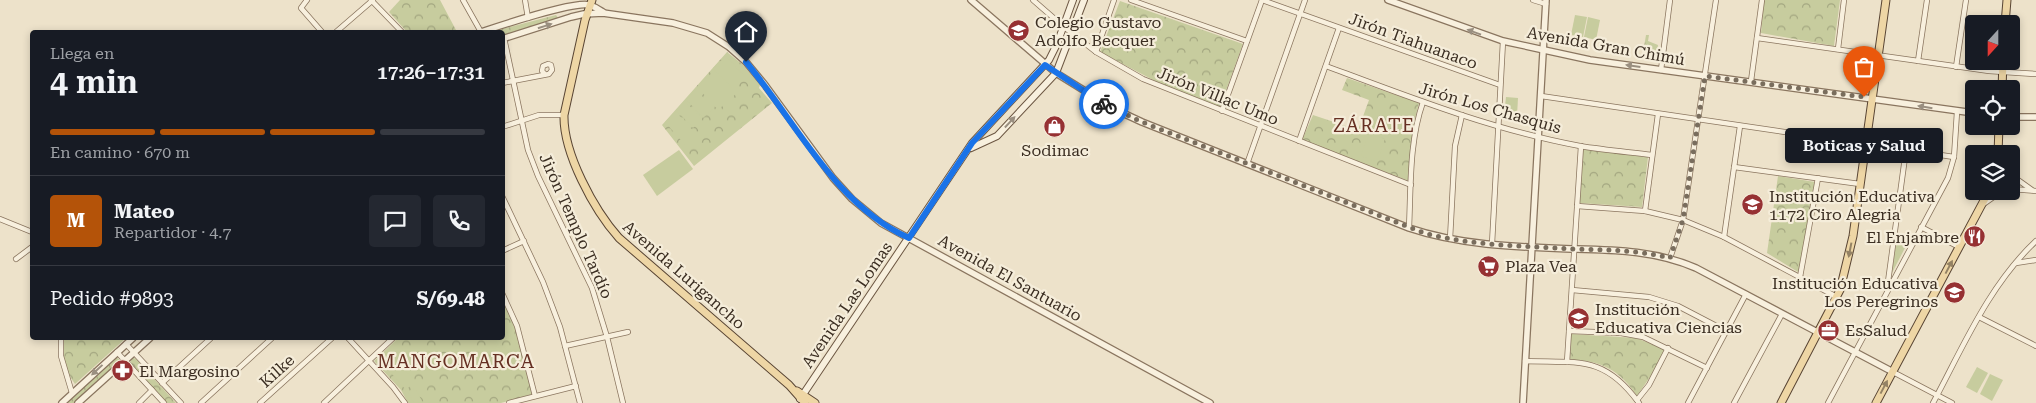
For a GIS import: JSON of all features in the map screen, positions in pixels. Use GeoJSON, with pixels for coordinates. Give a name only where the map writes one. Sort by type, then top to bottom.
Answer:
{"type":"FeatureCollection","features":[{"type":"Feature","properties":{"kind":"main road","name":"Avenida Las Lomas"},"geometry":{"type":"LineString","coordinates":[[802,400],[970,148],[1045,65],[1053,53],[1064,28],[1073,0]]}},
{"type":"Feature","properties":{"kind":"main road"},"geometry":{"type":"LineString","coordinates":[[970,148],[997,136],[1056,73],[1084,0]]}},
{"type":"Feature","properties":{"kind":"main road"},"geometry":{"type":"LineString","coordinates":[[1781,403],[1837,297],[1845,273],[1860,184],[1886,0]]}},
{"type":"Feature","properties":{"kind":"main road"},"geometry":{"type":"LineString","coordinates":[[2006,15],[2007,0]]}},
{"type":"Feature","properties":{"kind":"main road","name":"Avenida Lurigancho"},"geometry":{"type":"LineString","coordinates":[[589,2],[564,115],[564,129],[568,147],[577,169],[611,229],[626,244],[794,390],[802,400],[815,403]]}},
{"type":"Feature","properties":{"kind":"main road"},"geometry":{"type":"LineString","coordinates":[[2002,72],[2002,80]]}},
{"type":"Feature","properties":{"kind":"main road"},"geometry":{"type":"LineString","coordinates":[[1030,82],[1037,84],[1040,90]]}},
{"type":"Feature","properties":{"kind":"main road"},"geometry":{"type":"LineString","coordinates":[[1876,403],[1986,200]]}},
{"type":"Feature","properties":{"kind":"street"},"geometry":{"type":"LineString","coordinates":[[307,0],[301,6],[302,10],[320,30]]}},
{"type":"Feature","properties":{"kind":"street"},"geometry":{"type":"LineString","coordinates":[[338,30],[372,0],[397,30]]}},
{"type":"Feature","properties":{"kind":"street"},"geometry":{"type":"LineString","coordinates":[[462,0],[480,30]]}},
{"type":"Feature","properties":{"kind":"street"},"geometry":{"type":"LineString","coordinates":[[525,0],[528,18]]}},
{"type":"Feature","properties":{"kind":"street"},"geometry":{"type":"LineString","coordinates":[[971,0],[1045,65],[1094,98],[1131,118],[1409,228],[1450,239],[1492,244],[1623,250],[1670,258],[1696,268],[1952,403]]}},
{"type":"Feature","properties":{"kind":"street","name":"Jirón Villac Umo"},"geometry":{"type":"LineString","coordinates":[[1033,0],[1064,28],[1096,52],[1143,79],[1412,184]]}},
{"type":"Feature","properties":{"kind":"street"},"geometry":{"type":"LineString","coordinates":[[1096,52],[1114,0]]}},
{"type":"Feature","properties":{"kind":"street"},"geometry":{"type":"LineString","coordinates":[[1131,0],[1247,42]]}},
{"type":"Feature","properties":{"kind":"street"},"geometry":{"type":"LineString","coordinates":[[1222,111],[1262,0]]}},
{"type":"Feature","properties":{"kind":"street","name":"Jirón Tiahuanaco"},"geometry":{"type":"LineString","coordinates":[[1262,0],[1500,84]]}},
{"type":"Feature","properties":{"kind":"street"},"geometry":{"type":"LineString","coordinates":[[1247,164],[1305,0]]}},
{"type":"Feature","properties":{"kind":"street","name":"Avenida Gran Chimú"},"geometry":{"type":"LineString","coordinates":[[1388,0],[1503,41],[1543,51],[1661,70],[1751,81],[1965,112]]}},
{"type":"Feature","properties":{"kind":"street"},"geometry":{"type":"LineString","coordinates":[[1523,403],[1546,2],[1533,0]]}},
{"type":"Feature","properties":{"kind":"street"},"geometry":{"type":"LineString","coordinates":[[1661,70],[1670,0]]}},
{"type":"Feature","properties":{"kind":"street"},"geometry":{"type":"LineString","coordinates":[[1670,258],[1683,220],[1716,0]]}},
{"type":"Feature","properties":{"kind":"street"},"geometry":{"type":"LineString","coordinates":[[1751,81],[1762,0]]}},
{"type":"Feature","properties":{"kind":"street"},"geometry":{"type":"LineString","coordinates":[[1838,49],[1844,0]]}},
{"type":"Feature","properties":{"kind":"street"},"geometry":{"type":"LineString","coordinates":[[1918,61],[1927,0]]}},
{"type":"Feature","properties":{"kind":"street"},"geometry":{"type":"LineString","coordinates":[[1956,67],[1966,0]]}},
{"type":"Feature","properties":{"kind":"street"},"geometry":{"type":"LineString","coordinates":[[488,30],[589,2]]}},
{"type":"Feature","properties":{"kind":"street","name":"Avenida El Santuario"},"geometry":{"type":"LineString","coordinates":[[589,2],[603,13]]}},
{"type":"Feature","properties":{"kind":"street","name":"Avenida El Santuario"},"geometry":{"type":"LineString","coordinates":[[505,37],[603,13],[687,27],[707,33],[729,46],[746,62],[823,165],[852,199],[881,223],[1210,403]]}},
{"type":"Feature","properties":{"kind":"street"},"geometry":{"type":"LineString","coordinates":[[1299,141],[1339,28]]}},
{"type":"Feature","properties":{"kind":"street"},"geometry":{"type":"LineString","coordinates":[[1757,38],[1956,67],[2036,74]]}},
{"type":"Feature","properties":{"kind":"street"},"geometry":{"type":"LineString","coordinates":[[1492,244],[1503,41]]}},
{"type":"Feature","properties":{"kind":"street","name":"Jirón Templo Tardío"},"geometry":{"type":"LineString","coordinates":[[505,46],[528,150],[592,288],[624,403]]}},
{"type":"Feature","properties":{"kind":"street","name":"Jirón Los Chasquis"},"geometry":{"type":"LineString","coordinates":[[1326,66],[1423,102],[1538,137],[1581,146],[1652,155]]}},
{"type":"Feature","properties":{"kind":"street"},"geometry":{"type":"LineString","coordinates":[[505,82],[544,74]]}},
{"type":"Feature","properties":{"kind":"street"},"geometry":{"type":"LineString","coordinates":[[1541,96],[1954,157]]}},
{"type":"Feature","properties":{"kind":"street"},"geometry":{"type":"LineString","coordinates":[[1409,228],[1416,121],[1423,102]]}},
{"type":"Feature","properties":{"kind":"street"},"geometry":{"type":"LineString","coordinates":[[1828,403],[1948,178],[1954,157],[1957,112]]}},
{"type":"Feature","properties":{"kind":"street"},"geometry":{"type":"LineString","coordinates":[[1645,211],[1658,114]]}},
{"type":"Feature","properties":{"kind":"street"},"geometry":{"type":"LineString","coordinates":[[505,126],[539,115],[564,115]]}},
{"type":"Feature","properties":{"kind":"street"},"geometry":{"type":"LineString","coordinates":[[1450,239],[1455,146],[1462,115]]}},
{"type":"Feature","properties":{"kind":"street"},"geometry":{"type":"LineString","coordinates":[[2020,117],[2036,117]]}},
{"type":"Feature","properties":{"kind":"street"},"geometry":{"type":"LineString","coordinates":[[1724,237],[1740,126]]}},
{"type":"Feature","properties":{"kind":"street"},"geometry":{"type":"LineString","coordinates":[[1567,362],[1581,146]]}},
{"type":"Feature","properties":{"kind":"street"},"geometry":{"type":"LineString","coordinates":[[1887,292],[1906,150]]}},
{"type":"Feature","properties":{"kind":"street"},"geometry":{"type":"LineString","coordinates":[[1734,168],[1860,184]]}},
{"type":"Feature","properties":{"kind":"street"},"geometry":{"type":"LineString","coordinates":[[1800,277],[1818,178]]}},
{"type":"Feature","properties":{"kind":"street"},"geometry":{"type":"LineString","coordinates":[[2020,181],[2034,191]]}},
{"type":"Feature","properties":{"kind":"street"},"geometry":{"type":"LineString","coordinates":[[2020,190],[2034,191]]}},
{"type":"Feature","properties":{"kind":"street"},"geometry":{"type":"LineString","coordinates":[[1985,203],[1989,200]]}},
{"type":"Feature","properties":{"kind":"street"},"geometry":{"type":"LineString","coordinates":[[505,202],[543,282],[560,326],[580,403]]}},
{"type":"Feature","properties":{"kind":"street"},"geometry":{"type":"LineString","coordinates":[[1577,206],[1645,211],[1683,220],[1724,237],[1837,297]]}},
{"type":"Feature","properties":{"kind":"street"},"geometry":{"type":"LineString","coordinates":[[0,219],[30,231]]}},
{"type":"Feature","properties":{"kind":"street"},"geometry":{"type":"LineString","coordinates":[[1921,227],[1959,248]]}},
{"type":"Feature","properties":{"kind":"street"},"geometry":{"type":"LineString","coordinates":[[1894,237],[1913,241]]}},
{"type":"Feature","properties":{"kind":"street"},"geometry":{"type":"LineString","coordinates":[[505,250],[524,241]]}},
{"type":"Feature","properties":{"kind":"street"},"geometry":{"type":"LineString","coordinates":[[1933,403],[1993,291],[2036,242]]}},
{"type":"Feature","properties":{"kind":"street"},"geometry":{"type":"LineString","coordinates":[[16,259],[30,248]]}},
{"type":"Feature","properties":{"kind":"street"},"geometry":{"type":"LineString","coordinates":[[2016,263],[2036,260]]}},
{"type":"Feature","properties":{"kind":"street"},"geometry":{"type":"LineString","coordinates":[[1572,290],[1650,297],[1678,306],[1726,331]]}},
{"type":"Feature","properties":{"kind":"street"},"geometry":{"type":"LineString","coordinates":[[1688,403],[1746,294]]}},
{"type":"Feature","properties":{"kind":"street"},"geometry":{"type":"LineString","coordinates":[[505,300],[517,326],[535,396]]}},
{"type":"Feature","properties":{"kind":"street"},"geometry":{"type":"LineString","coordinates":[[1734,403],[1782,314]]}},
{"type":"Feature","properties":{"kind":"street"},"geometry":{"type":"LineString","coordinates":[[1979,317],[2036,346]]}},
{"type":"Feature","properties":{"kind":"street"},"geometry":{"type":"LineString","coordinates":[[1569,331],[1634,335],[1651,340],[1707,368]]}},
{"type":"Feature","properties":{"kind":"street"},"geometry":{"type":"LineString","coordinates":[[565,346],[628,332]]}},
{"type":"Feature","properties":{"kind":"street"},"geometry":{"type":"LineString","coordinates":[[62,340],[61,356],[72,393]]}},
{"type":"Feature","properties":{"kind":"street"},"geometry":{"type":"LineString","coordinates":[[62,403],[131,340]]}},
{"type":"Feature","properties":{"kind":"street"},"geometry":{"type":"LineString","coordinates":[[78,403],[148,340]]}},
{"type":"Feature","properties":{"kind":"street"},"geometry":{"type":"LineString","coordinates":[[162,383],[209,340]]}},
{"type":"Feature","properties":{"kind":"street"},"geometry":{"type":"LineString","coordinates":[[201,403],[270,340]]}},
{"type":"Feature","properties":{"kind":"street","name":"Kilke"},"geometry":{"type":"LineString","coordinates":[[260,403],[330,340]]}},
{"type":"Feature","properties":{"kind":"street"},"geometry":{"type":"LineString","coordinates":[[350,340],[393,387],[405,403]]}},
{"type":"Feature","properties":{"kind":"street"},"geometry":{"type":"LineString","coordinates":[[324,403],[391,340]]}},
{"type":"Feature","properties":{"kind":"street"},"geometry":{"type":"LineString","coordinates":[[126,344],[181,403]]}},
{"type":"Feature","properties":{"kind":"street"},"geometry":{"type":"LineString","coordinates":[[1525,360],[1592,364],[1618,378],[1638,401],[1649,385],[1668,348]]}},
{"type":"Feature","properties":{"kind":"street"},"geometry":{"type":"LineString","coordinates":[[117,352],[164,403]]}},
{"type":"Feature","properties":{"kind":"street"},"geometry":{"type":"LineString","coordinates":[[509,403],[576,386]]}},
{"type":"Feature","properties":{"kind":"street"},"geometry":{"type":"LineString","coordinates":[[139,403],[152,390]]}},
{"type":"Feature","properties":{"kind":"green space"},"geometry":{"type":"Polygon","coordinates":[[[400,0],[440,0],[456,30],[405,30],[389,12],[400,0]]]}},
{"type":"Feature","properties":{"kind":"green space"},"geometry":{"type":"Polygon","coordinates":[[[1764,0],[1840,0],[1834,46],[1761,33],[1764,0]]]}},
{"type":"Feature","properties":{"kind":"green space"},"geometry":{"type":"Polygon","coordinates":[[[1120,1],[1243,44],[1220,107],[1157,82],[1100,52],[1120,1]]]}},
{"type":"Feature","properties":{"kind":"green space"},"geometry":{"type":"Polygon","coordinates":[[[556,15],[559,19],[505,35],[505,30],[499,30],[556,15]]]}},
{"type":"Feature","properties":{"kind":"green space"},"geometry":{"type":"Polygon","coordinates":[[[1575,15],[1587,17],[1583,37],[1571,35],[1575,15]]]}},
{"type":"Feature","properties":{"kind":"green space"},"geometry":{"type":"Polygon","coordinates":[[[1588,17],[1600,20],[1596,40],[1584,37],[1588,17]]]}},
{"type":"Feature","properties":{"kind":"green space"},"geometry":{"type":"Polygon","coordinates":[[[1646,35],[1649,35],[1648,41],[1658,45],[1656,58],[1653,61],[1642,59],[1646,35]]]}},
{"type":"Feature","properties":{"kind":"green space"},"geometry":{"type":"Polygon","coordinates":[[[727,52],[743,65],[772,103],[694,166],[662,125],[727,52]]]}},
{"type":"Feature","properties":{"kind":"green space"},"geometry":{"type":"Polygon","coordinates":[[[726,56],[744,76],[732,88],[713,68],[726,56]]]}},
{"type":"Feature","properties":{"kind":"green space"},"geometry":{"type":"Polygon","coordinates":[[[714,71],[736,94],[718,110],[697,87],[714,71]]]}},
{"type":"Feature","properties":{"kind":"green space"},"geometry":{"type":"Polygon","coordinates":[[[1347,78],[1419,103],[1413,127],[1409,181],[1302,140],[1313,115],[1358,130],[1369,100],[1342,90],[1347,78]]]}},
{"type":"Feature","properties":{"kind":"green space"},"geometry":{"type":"Polygon","coordinates":[[[696,90],[714,108],[703,118],[686,99],[696,90]]]}},
{"type":"Feature","properties":{"kind":"green space"},"geometry":{"type":"Polygon","coordinates":[[[1506,97],[1518,98],[1517,116],[1504,115],[1506,97]]]}},
{"type":"Feature","properties":{"kind":"green space"},"geometry":{"type":"Polygon","coordinates":[[[685,101],[702,119],[693,128],[676,110],[685,101]]]}},
{"type":"Feature","properties":{"kind":"green space"},"geometry":{"type":"Polygon","coordinates":[[[676,112],[697,135],[685,145],[665,122],[676,112]]]}},
{"type":"Feature","properties":{"kind":"green space"},"geometry":{"type":"Polygon","coordinates":[[[1369,133],[1385,139],[1377,162],[1361,156],[1369,133]]]}},
{"type":"Feature","properties":{"kind":"green space"},"geometry":{"type":"Polygon","coordinates":[[[1583,148],[1648,157],[1642,207],[1579,203],[1583,148]]]}},
{"type":"Feature","properties":{"kind":"green space"},"geometry":{"type":"Polygon","coordinates":[[[679,150],[693,169],[657,196],[643,175],[679,150]]]}},
{"type":"Feature","properties":{"kind":"green space"},"geometry":{"type":"Polygon","coordinates":[[[1778,176],[1815,182],[1802,265],[1798,272],[1767,253],[1778,176]]]}},
{"type":"Feature","properties":{"kind":"green space"},"geometry":{"type":"Polygon","coordinates":[[[1896,243],[1907,244],[1892,273],[1896,243]]]}},
{"type":"Feature","properties":{"kind":"green space"},"geometry":{"type":"Polygon","coordinates":[[[505,301],[517,331],[533,394],[501,403],[408,403],[401,390],[374,361],[396,340],[505,340],[505,301]]]}},
{"type":"Feature","properties":{"kind":"green space"},"geometry":{"type":"Polygon","coordinates":[[[1571,334],[1636,338],[1665,349],[1654,371],[1637,396],[1624,379],[1608,368],[1591,362],[1570,360],[1571,334]]]}},
{"type":"Feature","properties":{"kind":"green space"},"geometry":{"type":"Polygon","coordinates":[[[64,340],[124,340],[75,384],[69,374],[63,350],[64,340]]]}},
{"type":"Feature","properties":{"kind":"green space"},"geometry":{"type":"Polygon","coordinates":[[[398,344],[408,356],[391,372],[380,360],[398,344]]]}},
{"type":"Feature","properties":{"kind":"green space"},"geometry":{"type":"Polygon","coordinates":[[[116,357],[120,360],[119,363],[75,403],[64,403],[116,357]]]}},
{"type":"Feature","properties":{"kind":"green space"},"geometry":{"type":"Polygon","coordinates":[[[132,357],[136,359],[176,403],[167,403],[130,363],[132,357]]]}},
{"type":"Feature","properties":{"kind":"green space"},"geometry":{"type":"Polygon","coordinates":[[[401,366],[415,381],[406,390],[392,374],[401,366]]]}},
{"type":"Feature","properties":{"kind":"green space"},"geometry":{"type":"Polygon","coordinates":[[[1977,367],[1988,373],[1977,393],[1966,387],[1977,367]]]}},
{"type":"Feature","properties":{"kind":"green space"},"geometry":{"type":"Polygon","coordinates":[[[1990,374],[2003,380],[1992,401],[1980,394],[1990,374]]]}},
{"type":"Feature","properties":{"kind":"green space"},"geometry":{"type":"Polygon","coordinates":[[[415,388],[423,403],[414,403],[408,392],[415,388]]]}},
{"type":"Feature","properties":{"kind":"way so far"},"geometry":{"type":"LineString","coordinates":[[1104,104],[1131,118],[1433,236],[1492,244],[1623,250],[1670,258],[1683,220],[1705,76],[1864,97]]}},
{"type":"Feature","properties":{"kind":"place","name":"Colegio Gustavo Adolfo Becquer"},"geometry":{"type":"Point","coordinates":[1019,31]}},
{"type":"Feature","properties":{"kind":"place","name":"Boticas y Salud"},"geometry":{"type":"Point","coordinates":[1864,97]}},
{"type":"Feature","properties":{"kind":"place","name":"Sodimac"},"geometry":{"type":"Point","coordinates":[1055,126]}},
{"type":"Feature","properties":{"kind":"place","name":"Institución Educativa 1172 Ciro Alegria"},"geometry":{"type":"Point","coordinates":[1753,205]}},
{"type":"Feature","properties":{"kind":"place","name":"El Enjambre"},"geometry":{"type":"Point","coordinates":[1975,237]}},
{"type":"Feature","properties":{"kind":"place","name":"Plaza Vea"},"geometry":{"type":"Point","coordinates":[1489,266]}},
{"type":"Feature","properties":{"kind":"place","name":"Institución Educativa Los Peregrinos"},"geometry":{"type":"Point","coordinates":[1954,292]}},
{"type":"Feature","properties":{"kind":"place","name":"Institución Educativa Ciencias"},"geometry":{"type":"Point","coordinates":[1579,318]}},
{"type":"Feature","properties":{"kind":"place","name":"EsSalud"},"geometry":{"type":"Point","coordinates":[1829,330]}},
{"type":"Feature","properties":{"kind":"place","name":"El Margosino"},"geometry":{"type":"Point","coordinates":[123,371]}},
{"type":"Feature","properties":{"kind":"district","name":"ZÁRATE"},"geometry":{"type":"Point","coordinates":[1374,125]}},
{"type":"Feature","properties":{"kind":"district","name":"MANGOMARCA"},"geometry":{"type":"Point","coordinates":[456,361]}},
{"type":"Feature","properties":{"kind":"route"},"geometry":{"type":"LineString","coordinates":[[746,62],[833,178],[852,199],[881,223],[909,238],[972,143],[1045,65],[1104,104]]}}]}
